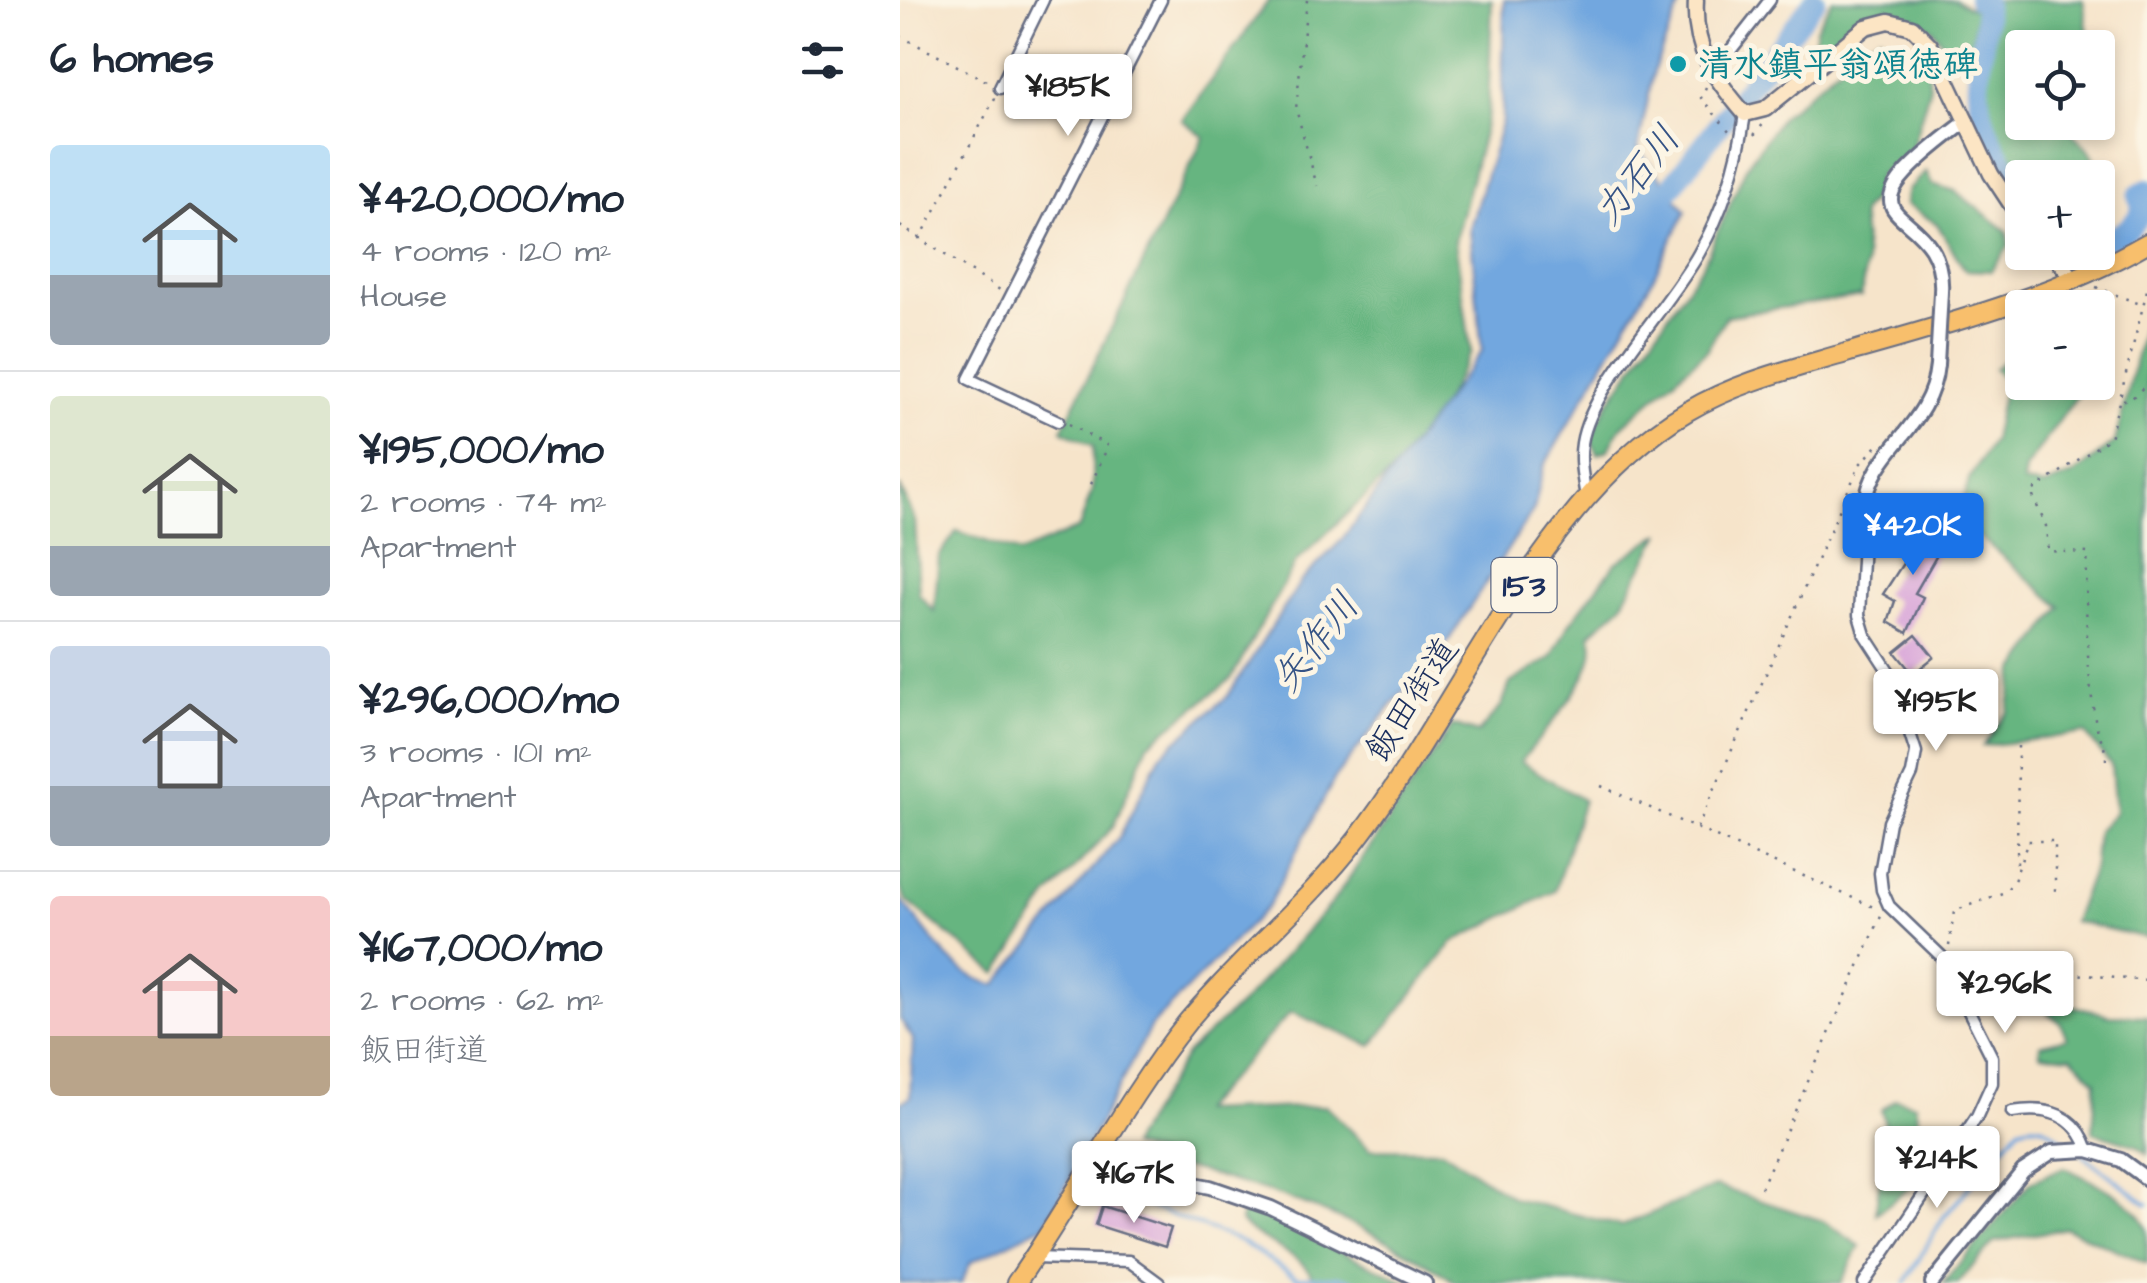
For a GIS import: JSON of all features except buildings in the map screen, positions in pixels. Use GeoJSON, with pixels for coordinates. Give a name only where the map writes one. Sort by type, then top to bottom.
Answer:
{"type":"FeatureCollection","features":[{"type":"Feature","properties":{"kind":"highway","name":"飯田街道"},"geometry":{"type":"LineString","coordinates":[[1016,1283],[1186,1024],[1315,890],[1359,837],[1586,497],[1655,435],[1686,412],[1734,387],[1928,330],[2078,278],[2147,243]]}},
{"type":"Feature","properties":{"kind":"main road"},"geometry":{"type":"LineString","coordinates":[[1696,0],[1698,40],[1713,76],[1745,114],[1765,109],[1866,27],[1889,22],[1912,28],[1930,45],[1991,174],[2005,195]]}},
{"type":"Feature","properties":{"kind":"main road"},"geometry":{"type":"LineString","coordinates":[[2069,270],[2078,278]]}},
{"type":"Feature","properties":{"kind":"street"},"geometry":{"type":"LineString","coordinates":[[1000,88],[1043,0]]}},
{"type":"Feature","properties":{"kind":"street"},"geometry":{"type":"LineString","coordinates":[[1058,421],[969,379],[1161,0]]}},
{"type":"Feature","properties":{"kind":"street"},"geometry":{"type":"LineString","coordinates":[[1713,76],[1770,0]]}},
{"type":"Feature","properties":{"kind":"street"},"geometry":{"type":"LineString","coordinates":[[1586,497],[1580,460],[1584,434],[1607,390],[1701,250],[1723,202],[1745,114]]}},
{"type":"Feature","properties":{"kind":"street"},"geometry":{"type":"LineString","coordinates":[[1864,1283],[1977,1116],[1992,1083],[1992,1056],[1944,963],[1930,942],[1886,909],[1881,864],[1889,822],[1912,774],[1916,752],[1892,675],[1866,635],[1860,615],[1865,506],[1875,472],[1926,408],[1936,365],[1941,292],[1936,254],[1894,210],[1890,195],[1896,180],[1918,158],[1967,122]]}},
{"type":"Feature","properties":{"kind":"street"},"geometry":{"type":"LineString","coordinates":[[2012,1112],[2035,1108],[2072,1121],[2085,1150]]}},
{"type":"Feature","properties":{"kind":"street"},"geometry":{"type":"LineString","coordinates":[[1932,1283],[2023,1171],[2052,1152],[2085,1150],[2121,1160],[2147,1179]]}},
{"type":"Feature","properties":{"kind":"street"},"geometry":{"type":"LineString","coordinates":[[1092,1168],[1210,1187],[1272,1208],[1425,1283]]}},
{"type":"Feature","properties":{"kind":"street"},"geometry":{"type":"LineString","coordinates":[[1034,1258],[1128,1261],[1159,1283]]}},
{"type":"Feature","properties":{"kind":"path"},"geometry":{"type":"LineString","coordinates":[[1307,0],[1296,109],[1317,186]]}},
{"type":"Feature","properties":{"kind":"path"},"geometry":{"type":"LineString","coordinates":[[900,36],[1000,88],[920,239]]}},
{"type":"Feature","properties":{"kind":"path"},"geometry":{"type":"LineString","coordinates":[[1702,98],[1730,132]]}},
{"type":"Feature","properties":{"kind":"path"},"geometry":{"type":"LineString","coordinates":[[1748,135],[1754,136],[1770,116]]}},
{"type":"Feature","properties":{"kind":"path"},"geometry":{"type":"LineString","coordinates":[[900,226],[1010,297]]}},
{"type":"Feature","properties":{"kind":"path"},"geometry":{"type":"LineString","coordinates":[[2078,278],[2142,304]]}},
{"type":"Feature","properties":{"kind":"path"},"geometry":{"type":"LineString","coordinates":[[2106,760],[2106,747],[2096,725],[2084,599],[2088,553],[2048,551],[2046,526],[2030,492],[2092,454],[2110,438],[2147,290]]}},
{"type":"Feature","properties":{"kind":"path"},"geometry":{"type":"LineString","coordinates":[[2121,400],[2131,399],[2147,384]]}},
{"type":"Feature","properties":{"kind":"path"},"geometry":{"type":"LineString","coordinates":[[1058,421],[1108,446],[1089,490]]}},
{"type":"Feature","properties":{"kind":"path"},"geometry":{"type":"LineString","coordinates":[[1696,829],[1860,464],[1880,443],[1897,444]]}},
{"type":"Feature","properties":{"kind":"path"},"geometry":{"type":"LineString","coordinates":[[2018,745],[2014,857],[2018,865]]}},
{"type":"Feature","properties":{"kind":"path"},"geometry":{"type":"LineString","coordinates":[[1601,786],[1886,909],[1761,1188]]}},
{"type":"Feature","properties":{"kind":"path"},"geometry":{"type":"LineString","coordinates":[[2055,896],[2055,841],[2028,840],[2004,892],[1954,911],[1944,963],[2147,982]]}},
{"type":"Feature","properties":{"kind":"green space"},"geometry":{"type":"Polygon","coordinates":[[[1269,0],[1492,0],[1488,114],[1455,241],[1471,352],[1421,444],[1296,562],[1231,679],[1148,744],[1113,827],[1048,897],[997,974],[906,900],[900,887],[900,486],[915,521],[919,594],[934,611],[939,556],[957,531],[1020,553],[1079,528],[1092,491],[1093,446],[1062,430],[1204,137],[1182,120],[1269,0]]]}},
{"type":"Feature","properties":{"kind":"green space"},"geometry":{"type":"Polygon","coordinates":[[[1832,0],[1954,0],[1976,10],[1971,52],[1960,63],[1930,27],[1899,17],[1869,22],[1813,57],[1816,28],[1832,0]]]}},
{"type":"Feature","properties":{"kind":"green space"},"geometry":{"type":"Polygon","coordinates":[[[1990,0],[2083,0],[2087,30],[2005,30],[2005,140],[2079,140],[2095,160],[2012,160],[1990,103],[1987,70],[1990,0]]]}},
{"type":"Feature","properties":{"kind":"green space"},"geometry":{"type":"Polygon","coordinates":[[[1880,36],[1928,70],[1930,86],[1911,152],[1878,176],[1875,195],[1861,213],[1866,262],[1861,296],[1726,316],[1707,350],[1621,427],[1608,450],[1598,454],[1590,439],[1607,405],[1704,263],[1747,165],[1782,116],[1866,43],[1880,36]]]}},
{"type":"Feature","properties":{"kind":"green space"},"geometry":{"type":"Polygon","coordinates":[[[1926,171],[1932,184],[1955,191],[2005,229],[2005,252],[1991,271],[1965,270],[1937,224],[1905,204],[1908,190],[1926,171]]]}},
{"type":"Feature","properties":{"kind":"green space"},"geometry":{"type":"Polygon","coordinates":[[[2147,311],[2147,938],[2073,921],[2094,866],[2097,831],[2115,812],[2111,765],[2085,733],[1983,746],[2008,712],[2015,671],[2061,607],[1959,519],[1969,479],[1993,440],[2005,380],[2005,400],[2074,400],[2025,469],[2023,483],[2044,486],[2073,475],[2115,442],[2147,311]]]}},
{"type":"Feature","properties":{"kind":"green space"},"geometry":{"type":"Polygon","coordinates":[[[2005,360],[2005,380],[1994,369],[2005,360]]]}},
{"type":"Feature","properties":{"kind":"green space"},"geometry":{"type":"Polygon","coordinates":[[[1661,533],[1621,606],[1590,634],[1593,648],[1589,664],[1570,700],[1521,762],[1583,800],[1555,891],[1453,942],[1372,1046],[1291,1012],[1200,1111],[1326,1106],[1370,1149],[1442,1150],[1513,1198],[1621,1226],[1716,1186],[1823,1221],[1860,1246],[1841,1283],[1456,1283],[1352,1224],[1278,1195],[1164,1163],[1157,1154],[1130,1146],[1187,1053],[1245,1000],[1334,900],[1453,725],[1478,733],[1502,705],[1510,683],[1551,658],[1568,626],[1616,563],[1661,533]]]}},
{"type":"Feature","properties":{"kind":"green space"},"geometry":{"type":"Polygon","coordinates":[[[2057,1002],[2109,1015],[2147,1016],[2147,1154],[2138,1146],[2093,1132],[2096,1081],[2072,1057],[2040,1054],[2040,1045],[2067,1038],[2060,1022],[2048,1013],[2057,1002]]]}},
{"type":"Feature","properties":{"kind":"green space"},"geometry":{"type":"Polygon","coordinates":[[[1896,1099],[1915,1104],[1919,1126],[1933,1147],[1913,1185],[1876,1214],[1886,1149],[1881,1110],[1896,1099]]]}},
{"type":"Feature","properties":{"kind":"green space"},"geometry":{"type":"Polygon","coordinates":[[[2064,1167],[2112,1192],[2135,1210],[2147,1231],[2147,1263],[2066,1228],[1994,1242],[1958,1283],[1943,1283],[2031,1182],[2064,1167]]]}},
{"type":"Feature","properties":{"kind":"green space"},"geometry":{"type":"Polygon","coordinates":[[[1244,1206],[1409,1283],[1316,1283],[1292,1255],[1240,1221],[1244,1206]]]}},
{"type":"Feature","properties":{"kind":"water","name":"矢作川"},"geometry":{"type":"Polygon","coordinates":[[[1504,0],[1682,0],[1654,70],[1638,148],[1686,211],[1651,282],[1544,466],[1534,509],[1428,672],[1403,691],[1336,776],[1268,906],[1151,1026],[1045,1225],[971,1262],[961,1283],[900,1283],[900,1103],[910,1097],[913,1039],[900,1019],[900,899],[953,962],[980,980],[996,985],[1120,836],[1161,754],[1228,696],[1301,581],[1340,542],[1482,351],[1470,228],[1502,121],[1504,0]]]}},
{"type":"Feature","properties":{"kind":"waterway","name":"力石川"},"geometry":{"type":"LineString","coordinates":[[1652,212],[1815,0]]}},
{"type":"Feature","properties":{"kind":"waterway","name":"力石川"},"geometry":{"type":"LineString","coordinates":[[1979,0],[1985,3],[1985,13],[1978,95],[1985,124],[2005,163]]}},
{"type":"Feature","properties":{"kind":"waterway","name":"力石川"},"geometry":{"type":"LineString","coordinates":[[2115,236],[2131,226],[2140,214],[2143,207],[2138,196],[2147,190]]}},
{"type":"Feature","properties":{"kind":"waterway"},"geometry":{"type":"LineString","coordinates":[[1905,1283],[1943,1218],[2019,1128],[2041,1126],[2072,1147]]}},
{"type":"Feature","properties":{"kind":"waterway"},"geometry":{"type":"LineString","coordinates":[[2083,1155],[2147,1204]]}},
{"type":"Feature","properties":{"kind":"waterway"},"geometry":{"type":"LineString","coordinates":[[1087,1183],[1240,1241],[1297,1278],[1338,1277],[1360,1283]]}},
{"type":"Feature","properties":{"kind":"place","name":"清水鎮平翁頌徳碑"},"geometry":{"type":"Point","coordinates":[1678,64]}}]}
